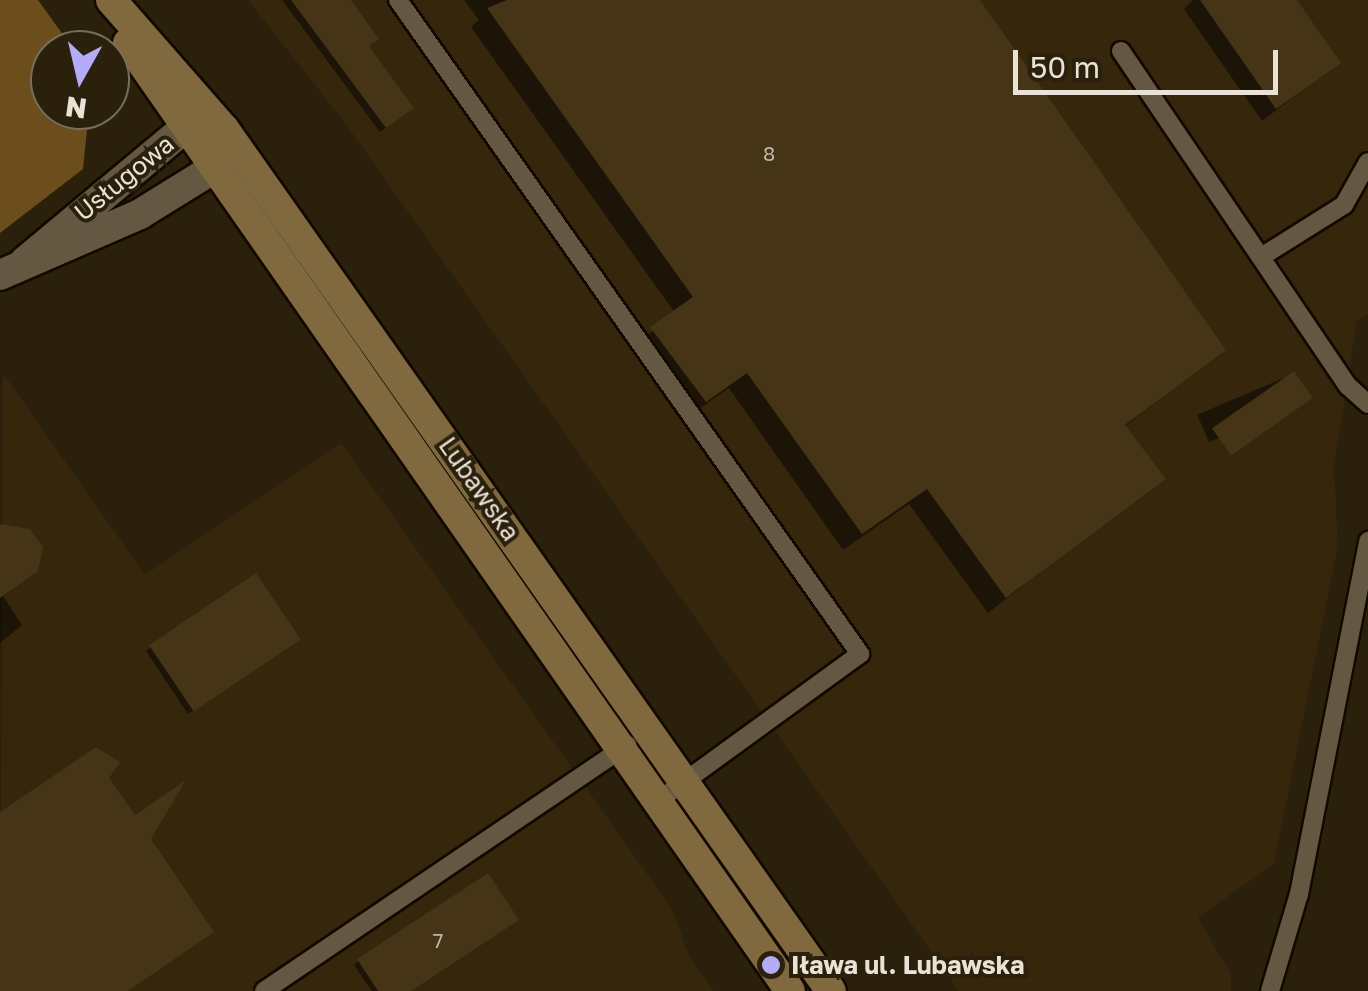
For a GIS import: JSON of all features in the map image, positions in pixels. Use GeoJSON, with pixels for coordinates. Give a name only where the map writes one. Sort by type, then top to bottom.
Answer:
{"type":"FeatureCollection","features":[{"type":"Feature","properties":{"kind":"main road","name":"Lubawska"},"geometry":{"type":"LineString","coordinates":[[99,0],[790,991]]}},
{"type":"Feature","properties":{"kind":"main road","name":"Lubawska"},"geometry":{"type":"LineString","coordinates":[[112,0],[224,129],[831,991]]}},
{"type":"Feature","properties":{"kind":"street","name":"Usługowa"},"geometry":{"type":"LineString","coordinates":[[185,128],[224,129],[213,168],[140,214],[12,269],[185,128]]}},
{"type":"Feature","properties":{"kind":"lane"},"geometry":{"type":"LineString","coordinates":[[398,0],[860,654],[658,801]]}},
{"type":"Feature","properties":{"kind":"lane"},"geometry":{"type":"LineString","coordinates":[[1121,51],[1348,386],[1368,404]]}},
{"type":"Feature","properties":{"kind":"lane"},"geometry":{"type":"LineString","coordinates":[[1261,257],[1344,205],[1368,162]]}},
{"type":"Feature","properties":{"kind":"lane"},"geometry":{"type":"LineString","coordinates":[[1270,991],[1298,894],[1368,541]]}},
{"type":"Feature","properties":{"kind":"lane"},"geometry":{"type":"LineString","coordinates":[[264,991],[650,731]]}},
{"type":"Feature","properties":{"kind":"shaded area"},"geometry":{"type":"Polygon","coordinates":[[[0,0],[38,0],[60,30],[30,30],[30,130],[87,130],[83,169],[0,233],[0,0]]]}},
{"type":"Feature","properties":{"kind":"shaded area"},"geometry":{"type":"Polygon","coordinates":[[[248,0],[1368,0],[1368,315],[1357,320],[1334,466],[1338,546],[1274,864],[1198,917],[1231,975],[1231,991],[959,991],[348,127],[248,0]]]}},
{"type":"Feature","properties":{"kind":"shaded area"},"geometry":{"type":"Polygon","coordinates":[[[3,373],[145,575],[341,443],[672,909],[689,955],[714,991],[0,991],[3,373]]]}},
{"type":"Feature","properties":{"kind":"building"},"geometry":{"type":"Polygon","coordinates":[[[291,0],[351,0],[379,39],[369,46],[414,108],[386,128],[291,0]]]}},
{"type":"Feature","properties":{"kind":"building"},"geometry":{"type":"Polygon","coordinates":[[[507,0],[980,0],[1226,350],[1125,425],[1166,479],[1006,598],[927,489],[862,534],[747,373],[706,402],[650,327],[693,297],[487,8],[507,0]]]}},
{"type":"Feature","properties":{"kind":"building"},"geometry":{"type":"Polygon","coordinates":[[[1200,0],[1297,0],[1341,63],[1276,109],[1200,0]]]}},
{"type":"Feature","properties":{"kind":"building"},"geometry":{"type":"Polygon","coordinates":[[[1294,371],[1313,398],[1231,455],[1212,428],[1294,371]]]}},
{"type":"Feature","properties":{"kind":"building"},"geometry":{"type":"Polygon","coordinates":[[[0,524],[30,529],[43,547],[38,571],[0,598],[0,524]]]}},
{"type":"Feature","properties":{"kind":"building"},"geometry":{"type":"Polygon","coordinates":[[[256,573],[301,639],[194,711],[149,645],[256,573]]]}},
{"type":"Feature","properties":{"kind":"building"},"geometry":{"type":"Polygon","coordinates":[[[96,747],[120,762],[109,778],[135,815],[186,780],[151,839],[214,932],[128,991],[0,991],[0,812],[96,747]]]}},
{"type":"Feature","properties":{"kind":"building"},"geometry":{"type":"Polygon","coordinates":[[[488,873],[519,920],[411,991],[378,991],[357,959],[488,873]]]}},
{"type":"Feature","properties":{"kind":"place","name":"Iława ul. Lubawska"},"geometry":{"type":"Point","coordinates":[771,965]}}]}
